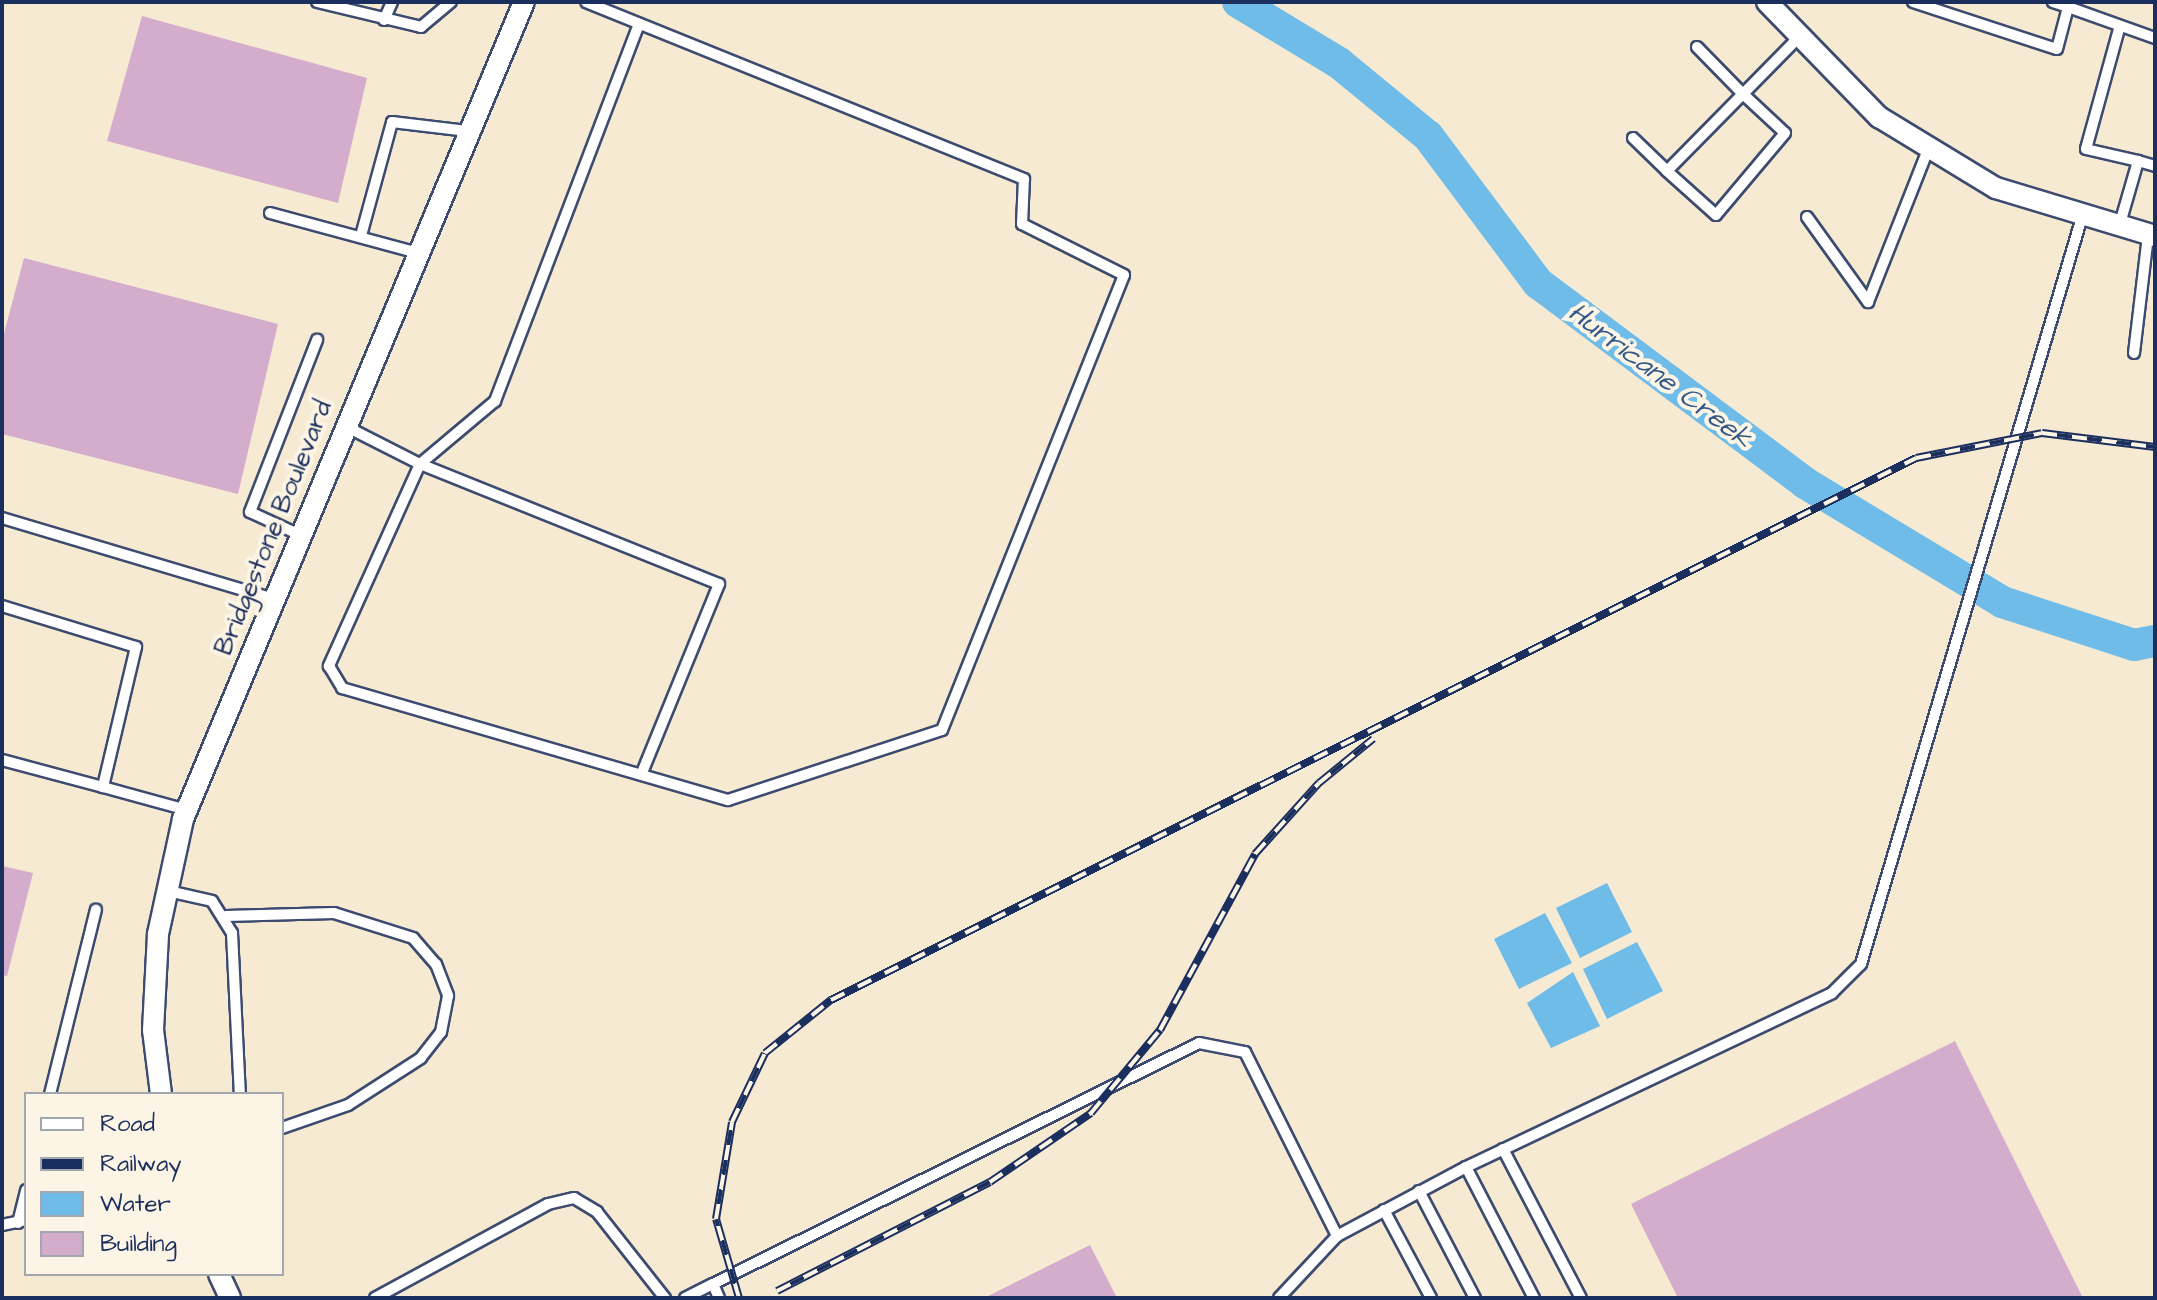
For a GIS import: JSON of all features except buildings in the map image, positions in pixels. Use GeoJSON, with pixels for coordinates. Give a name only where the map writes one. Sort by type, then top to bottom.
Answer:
{"type":"FeatureCollection","features":[{"type":"Feature","properties":{"kind":"street","name":"Bridgestone Boulevard"},"geometry":{"type":"LineString","coordinates":[[161,1092],[153,1030],[168,891],[187,810],[415,252],[524,2]]}},
{"type":"Feature","properties":{"kind":"street"},"geometry":{"type":"LineString","coordinates":[[1768,2],[1796,40],[1879,117],[1996,188],[2119,230],[2151,236]]}},
{"type":"Feature","properties":{"kind":"street"},"geometry":{"type":"LineString","coordinates":[[220,1276],[230,1298]]}},
{"type":"Feature","properties":{"kind":"lane"},"geometry":{"type":"LineString","coordinates":[[317,2],[421,27],[451,2]]}},
{"type":"Feature","properties":{"kind":"lane"},"geometry":{"type":"LineString","coordinates":[[384,20],[392,2]]}},
{"type":"Feature","properties":{"kind":"lane"},"geometry":{"type":"LineString","coordinates":[[586,2],[1024,179],[1022,224],[1124,275],[942,730],[728,800],[342,688],[329,666],[420,464],[495,401],[639,24]]}},
{"type":"Feature","properties":{"kind":"lane"},"geometry":{"type":"LineString","coordinates":[[1913,2],[2057,49],[2068,7]]}},
{"type":"Feature","properties":{"kind":"lane"},"geometry":{"type":"LineString","coordinates":[[2053,2],[2119,29],[2155,38]]}},
{"type":"Feature","properties":{"kind":"lane"},"geometry":{"type":"LineString","coordinates":[[2119,29],[2086,149],[2155,166]]}},
{"type":"Feature","properties":{"kind":"lane"},"geometry":{"type":"LineString","coordinates":[[1667,171],[1796,40]]}},
{"type":"Feature","properties":{"kind":"lane"},"geometry":{"type":"LineString","coordinates":[[1633,138],[1716,215],[1785,133],[1697,47]]}},
{"type":"Feature","properties":{"kind":"lane"},"geometry":{"type":"LineString","coordinates":[[362,232],[392,122],[467,131]]}},
{"type":"Feature","properties":{"kind":"lane"},"geometry":{"type":"LineString","coordinates":[[1807,217],[1868,302],[1929,147]]}},
{"type":"Feature","properties":{"kind":"lane"},"geometry":{"type":"LineString","coordinates":[[2119,230],[2138,161]]}},
{"type":"Feature","properties":{"kind":"lane"},"geometry":{"type":"LineString","coordinates":[[270,213],[362,232],[415,252]]}},
{"type":"Feature","properties":{"kind":"lane"},"geometry":{"type":"LineString","coordinates":[[1277,1297],[1337,1236],[1466,1167],[1832,993],[1861,964],[2082,217]]}},
{"type":"Feature","properties":{"kind":"lane"},"geometry":{"type":"LineString","coordinates":[[2134,353],[2151,236]]}},
{"type":"Feature","properties":{"kind":"lane"},"geometry":{"type":"LineString","coordinates":[[300,535],[250,512],[317,340]]}},
{"type":"Feature","properties":{"kind":"lane"},"geometry":{"type":"LineString","coordinates":[[344,425],[420,464],[719,584],[641,775]]}},
{"type":"Feature","properties":{"kind":"lane"},"geometry":{"type":"LineString","coordinates":[[2,518],[273,599]]}},
{"type":"Feature","properties":{"kind":"lane"},"geometry":{"type":"LineString","coordinates":[[2,606],[136,647],[103,787]]}},
{"type":"Feature","properties":{"kind":"lane"},"geometry":{"type":"LineString","coordinates":[[2,760],[187,810]]}},
{"type":"Feature","properties":{"kind":"lane"},"geometry":{"type":"LineString","coordinates":[[168,891],[212,901],[226,916],[240,1092]]}},
{"type":"Feature","properties":{"kind":"lane"},"geometry":{"type":"LineString","coordinates":[[50,1092],[96,910]]}},
{"type":"Feature","properties":{"kind":"lane"},"geometry":{"type":"LineString","coordinates":[[226,916],[334,913],[413,938],[436,964],[448,996],[441,1032],[421,1058],[348,1105],[284,1127]]}},
{"type":"Feature","properties":{"kind":"lane"},"geometry":{"type":"LineString","coordinates":[[685,1298],[1199,1043],[1245,1052],[1337,1236]]}},
{"type":"Feature","properties":{"kind":"lane"},"geometry":{"type":"LineString","coordinates":[[1503,1149],[1581,1298]]}},
{"type":"Feature","properties":{"kind":"lane"},"geometry":{"type":"LineString","coordinates":[[1466,1167],[1534,1298]]}},
{"type":"Feature","properties":{"kind":"lane"},"geometry":{"type":"LineString","coordinates":[[1419,1191],[1475,1298]]}},
{"type":"Feature","properties":{"kind":"lane"},"geometry":{"type":"LineString","coordinates":[[375,1298],[548,1204],[574,1198],[597,1212],[665,1298]]}},
{"type":"Feature","properties":{"kind":"lane"},"geometry":{"type":"LineString","coordinates":[[1384,1210],[1431,1298]]}},
{"type":"Feature","properties":{"kind":"lane"},"geometry":{"type":"LineString","coordinates":[[2,1225],[22,1221]]}},
{"type":"Feature","properties":{"kind":"lane"},"geometry":{"type":"LineString","coordinates":[[713,1284],[719,1298]]}},
{"type":"Feature","properties":{"kind":"water"},"geometry":{"type":"Polygon","coordinates":[[[1607,883],[1632,932],[1580,958],[1556,908],[1607,883]]]}},
{"type":"Feature","properties":{"kind":"water"},"geometry":{"type":"Polygon","coordinates":[[[1545,913],[1572,963],[1519,989],[1494,939],[1545,913]]]}},
{"type":"Feature","properties":{"kind":"water"},"geometry":{"type":"Polygon","coordinates":[[[1637,942],[1663,991],[1607,1019],[1583,969],[1637,942]]]}},
{"type":"Feature","properties":{"kind":"water"},"geometry":{"type":"Polygon","coordinates":[[[1573,972],[1600,1026],[1551,1048],[1527,1003],[1573,972]]]}},
{"type":"Feature","properties":{"kind":"waterway","name":"Hurricane Creek"},"geometry":{"type":"LineString","coordinates":[[1238,2],[1339,63],[1428,136],[1538,283],[1805,483],[2002,602],[2134,645],[2155,641]]}},
{"type":"Feature","properties":{"kind":"railway"},"geometry":{"type":"LineString","coordinates":[[739,1298],[716,1219],[732,1122],[765,1053],[831,1000],[1916,458],[2042,433],[2155,447]]}},
{"type":"Feature","properties":{"kind":"railway"},"geometry":{"type":"LineString","coordinates":[[777,1291],[990,1182],[1091,1113],[1160,1030],[1255,854],[1319,783],[1373,739]]}}]}
